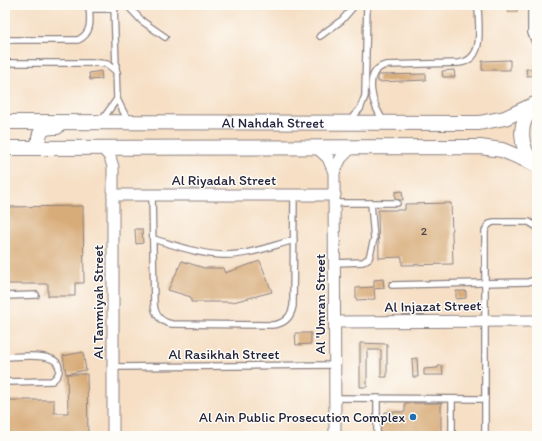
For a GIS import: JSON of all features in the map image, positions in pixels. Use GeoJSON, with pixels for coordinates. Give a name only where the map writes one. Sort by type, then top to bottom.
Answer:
{"type":"FeatureCollection","features":[{"type":"Feature","properties":{"kind":"street","name":"Al Nahdah Street"},"geometry":{"type":"LineString","coordinates":[[5,122],[104,124],[479,123],[516,114],[537,103]]}},
{"type":"Feature","properties":{"kind":"street"},"geometry":{"type":"LineString","coordinates":[[535,164],[526,153],[522,142],[522,130],[525,119],[537,103]]}},
{"type":"Feature","properties":{"kind":"street"},"geometry":{"type":"LineString","coordinates":[[39,148],[38,136],[43,128],[94,128],[104,124]]}},
{"type":"Feature","properties":{"kind":"street","name":"Al Nahdah Street"},"geometry":{"type":"LineString","coordinates":[[5,148],[491,148],[512,153],[535,164]]}},
{"type":"Feature","properties":{"kind":"street","name":"Al 'Umran Street"},"geometry":{"type":"LineString","coordinates":[[317,148],[328,158],[334,172],[335,436]]}},
{"type":"Feature","properties":{"kind":"street"},"geometry":{"type":"LineString","coordinates":[[334,172],[341,158],[351,148]]}},
{"type":"Feature","properties":{"kind":"street","name":"Al Tanmiyah Street"},"geometry":{"type":"LineString","coordinates":[[103,149],[110,157],[113,195],[113,436]]}},
{"type":"Feature","properties":{"kind":"street"},"geometry":{"type":"LineString","coordinates":[[112,168],[127,149]]}},
{"type":"Feature","properties":{"kind":"street","name":"Al Riyadah Street"},"geometry":{"type":"LineString","coordinates":[[113,195],[294,195],[335,199]]}},
{"type":"Feature","properties":{"kind":"street","name":"Al Injazat Street"},"geometry":{"type":"LineString","coordinates":[[335,322],[535,319]]}},
{"type":"Feature","properties":{"kind":"lane"},"geometry":{"type":"LineString","coordinates":[[127,5],[142,21],[165,37]]}},
{"type":"Feature","properties":{"kind":"lane"},"geometry":{"type":"LineString","coordinates":[[320,36],[342,20],[356,5]]}},
{"type":"Feature","properties":{"kind":"lane"},"geometry":{"type":"LineString","coordinates":[[345,123],[356,114],[363,104],[366,85],[367,5]]}},
{"type":"Feature","properties":{"kind":"lane"},"geometry":{"type":"LineString","coordinates":[[386,123],[374,104],[372,85],[374,73],[381,66],[464,63],[476,53],[478,38],[478,5]]}},
{"type":"Feature","properties":{"kind":"lane"},"geometry":{"type":"LineString","coordinates":[[531,5],[531,33],[537,47]]}},
{"type":"Feature","properties":{"kind":"lane"},"geometry":{"type":"LineString","coordinates":[[5,40],[78,40],[84,37],[88,32],[89,7],[114,7],[117,99],[124,113],[135,124]]}},
{"type":"Feature","properties":{"kind":"lane"},"geometry":{"type":"LineString","coordinates":[[5,63],[99,63],[107,64],[117,72]]}},
{"type":"Feature","properties":{"kind":"lane"},"geometry":{"type":"LineString","coordinates":[[366,85],[372,85]]}},
{"type":"Feature","properties":{"kind":"lane"},"geometry":{"type":"LineString","coordinates":[[104,124],[117,99]]}},
{"type":"Feature","properties":{"kind":"lane"},"geometry":{"type":"LineString","coordinates":[[152,195],[154,310],[161,320],[166,323],[180,324],[272,325],[283,322],[292,312],[294,306],[294,195]]}},
{"type":"Feature","properties":{"kind":"lane"},"geometry":{"type":"LineString","coordinates":[[335,199],[371,203],[397,203]]}},
{"type":"Feature","properties":{"kind":"lane"},"geometry":{"type":"LineString","coordinates":[[335,263],[363,262],[369,258],[374,239],[371,203]]}},
{"type":"Feature","properties":{"kind":"lane"},"geometry":{"type":"LineString","coordinates":[[486,436],[485,231],[488,225],[493,222],[526,221],[537,227]]}},
{"type":"Feature","properties":{"kind":"lane"},"geometry":{"type":"LineString","coordinates":[[153,239],[205,253],[223,255],[240,254],[294,240]]}},
{"type":"Feature","properties":{"kind":"lane"},"geometry":{"type":"LineString","coordinates":[[392,285],[528,282],[537,278]]}},
{"type":"Feature","properties":{"kind":"lane"},"geometry":{"type":"LineString","coordinates":[[5,296],[36,295]]}},
{"type":"Feature","properties":{"kind":"lane"},"geometry":{"type":"LineString","coordinates":[[5,357],[49,357],[56,361],[60,368],[58,376],[52,381],[5,382]]}},
{"type":"Feature","properties":{"kind":"lane","name":"Al Rasikhah Street"},"geometry":{"type":"LineString","coordinates":[[113,367],[335,365]]}},
{"type":"Feature","properties":{"kind":"lane"},"geometry":{"type":"LineString","coordinates":[[335,398],[485,399]]}},
{"type":"Feature","properties":{"kind":"lane"},"geometry":{"type":"LineString","coordinates":[[377,398],[377,436]]}},
{"type":"Feature","properties":{"kind":"lane"},"geometry":{"type":"LineString","coordinates":[[452,399],[452,431]]}},
{"type":"Feature","properties":{"kind":"building"},"geometry":{"type":"Polygon","coordinates":[[[508,5],[517,5],[517,12],[508,12],[508,5]]]}},
{"type":"Feature","properties":{"kind":"building"},"geometry":{"type":"Polygon","coordinates":[[[510,60],[510,70],[482,70],[482,61],[510,60]]]}},
{"type":"Feature","properties":{"kind":"building"},"geometry":{"type":"Polygon","coordinates":[[[526,69],[537,69],[537,75],[527,76],[526,69]]]}},
{"type":"Feature","properties":{"kind":"building"},"geometry":{"type":"Polygon","coordinates":[[[454,70],[455,77],[443,77],[442,71],[454,70]]]}},
{"type":"Feature","properties":{"kind":"building"},"geometry":{"type":"Polygon","coordinates":[[[101,71],[102,79],[90,80],[89,73],[101,71]]]}},
{"type":"Feature","properties":{"kind":"building"},"geometry":{"type":"Polygon","coordinates":[[[426,74],[426,80],[378,82],[378,75],[426,74]]]}},
{"type":"Feature","properties":{"kind":"building"},"geometry":{"type":"Polygon","coordinates":[[[402,191],[403,200],[395,200],[395,192],[402,191]]]}},
{"type":"Feature","properties":{"kind":"building"},"geometry":{"type":"Polygon","coordinates":[[[451,203],[453,264],[402,265],[402,257],[379,258],[378,210],[405,210],[405,204],[451,203]]]}},
{"type":"Feature","properties":{"kind":"building"},"geometry":{"type":"Polygon","coordinates":[[[83,206],[84,283],[75,283],[75,296],[48,296],[48,284],[5,284],[5,207],[83,206]]]}},
{"type":"Feature","properties":{"kind":"building"},"geometry":{"type":"Polygon","coordinates":[[[135,229],[142,229],[143,243],[136,244],[135,229]]]}},
{"type":"Feature","properties":{"kind":"building"},"geometry":{"type":"Polygon","coordinates":[[[182,261],[204,268],[223,268],[225,273],[260,261],[272,292],[233,302],[191,302],[191,297],[168,290],[182,261]]]}},
{"type":"Feature","properties":{"kind":"building"},"geometry":{"type":"Polygon","coordinates":[[[383,279],[384,288],[374,289],[375,299],[356,300],[356,288],[374,287],[374,280],[383,279]]]}},
{"type":"Feature","properties":{"kind":"building"},"geometry":{"type":"Polygon","coordinates":[[[456,291],[466,291],[466,298],[456,299],[456,291]]]}},
{"type":"Feature","properties":{"kind":"building"},"geometry":{"type":"Polygon","coordinates":[[[295,333],[311,333],[311,344],[296,345],[295,333]]]}},
{"type":"Feature","properties":{"kind":"building"},"geometry":{"type":"Polygon","coordinates":[[[360,343],[387,344],[387,377],[381,377],[381,350],[367,350],[367,387],[360,387],[360,343]]]}},
{"type":"Feature","properties":{"kind":"building"},"geometry":{"type":"Polygon","coordinates":[[[83,352],[86,370],[66,374],[63,356],[83,352]]]}},
{"type":"Feature","properties":{"kind":"building"},"geometry":{"type":"Polygon","coordinates":[[[417,358],[418,377],[413,377],[412,359],[417,358]]]}},
{"type":"Feature","properties":{"kind":"building"},"geometry":{"type":"Polygon","coordinates":[[[438,366],[442,366],[443,375],[424,375],[424,369],[438,368],[438,366]]]}},
{"type":"Feature","properties":{"kind":"building"},"geometry":{"type":"Polygon","coordinates":[[[67,374],[87,374],[88,436],[68,436],[68,434],[5,436],[5,400],[54,400],[54,413],[68,413],[67,374]]]}},
{"type":"Feature","properties":{"kind":"building","name":"Al Ain Public Prosecution Complex"},"geometry":{"type":"Polygon","coordinates":[[[405,403],[441,403],[441,435],[378,436],[378,422],[385,422],[385,412],[405,412],[405,403]]]}},
{"type":"Feature","properties":{"kind":"place","name":"Al Ain Public Prosecution Complex"},"geometry":{"type":"Point","coordinates":[413,417]}}]}
